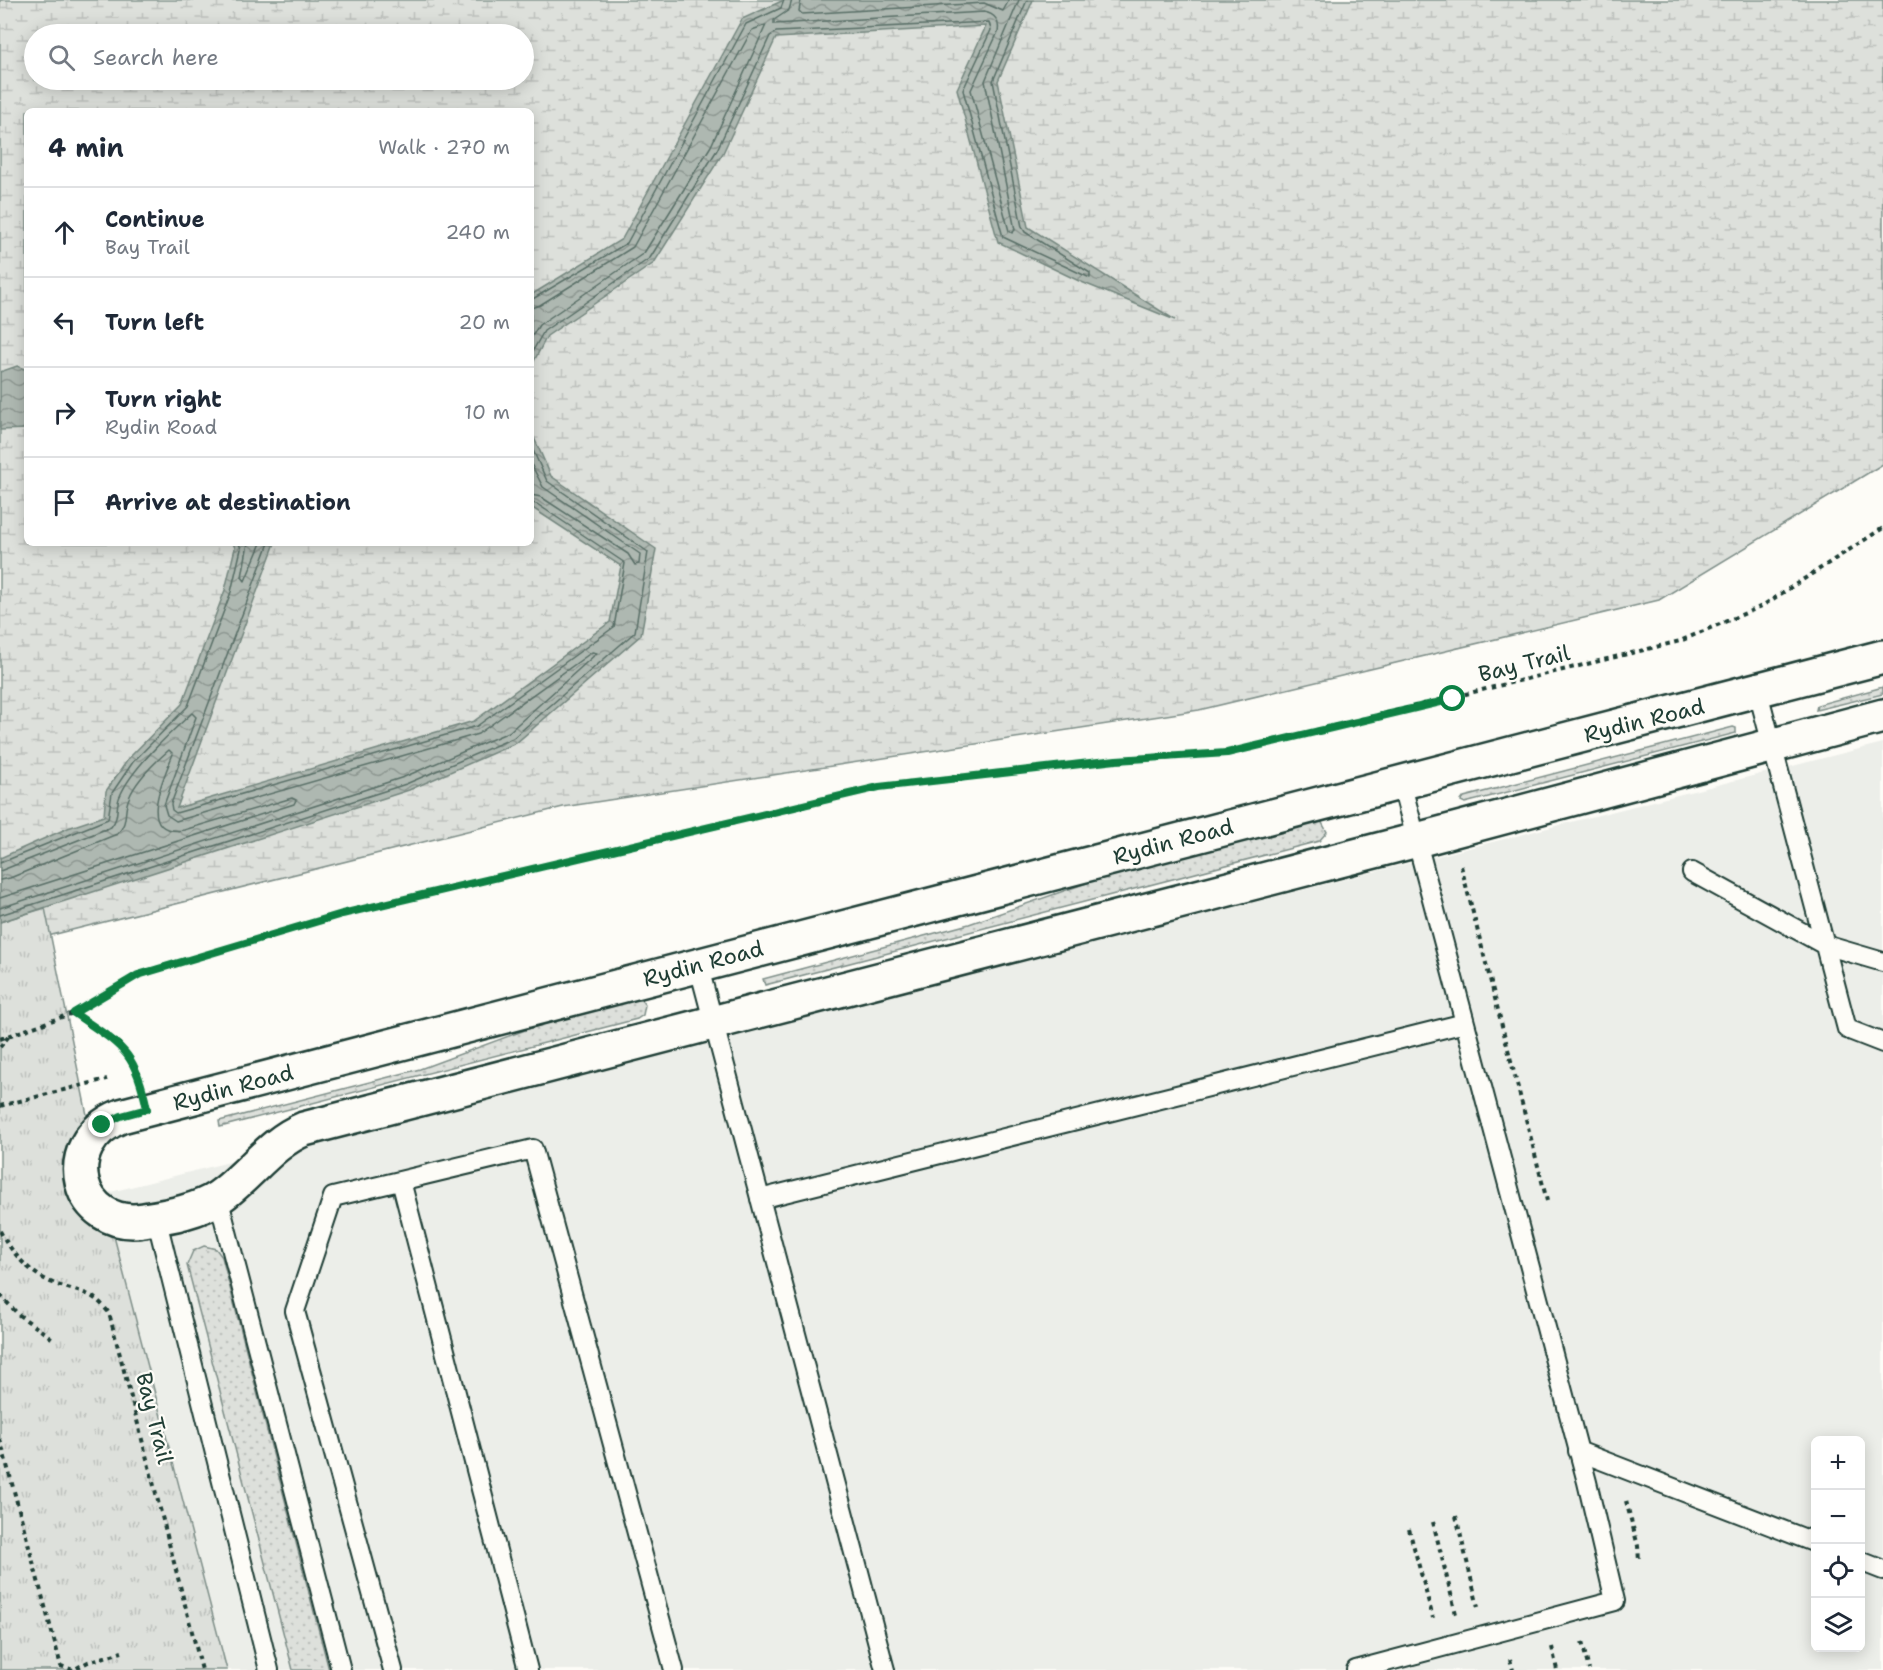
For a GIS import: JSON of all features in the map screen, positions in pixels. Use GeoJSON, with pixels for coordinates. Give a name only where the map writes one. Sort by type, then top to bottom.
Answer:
{"type":"FeatureCollection","features":[{"type":"Feature","properties":{"kind":"street","name":"Rydin Road"},"geometry":{"type":"LineString","coordinates":[[1883,657],[1758,692],[1401,782],[147,1109],[111,1120],[94,1132],[83,1151],[80,1171],[85,1191],[106,1213],[135,1221],[193,1209],[218,1197],[286,1137],[304,1129],[1417,840],[1883,716]]}},
{"type":"Feature","properties":{"kind":"lane"},"geometry":{"type":"LineString","coordinates":[[1758,692],[1847,1029],[1883,1043]]}},
{"type":"Feature","properties":{"kind":"lane"},"geometry":{"type":"LineString","coordinates":[[1356,1670],[1615,1601],[1578,1451],[1401,782]]}},
{"type":"Feature","properties":{"kind":"lane"},"geometry":{"type":"LineString","coordinates":[[1692,872],[1825,945],[1883,962]]}},
{"type":"Feature","properties":{"kind":"lane"},"geometry":{"type":"LineString","coordinates":[[698,964],[885,1670]]}},
{"type":"Feature","properties":{"kind":"lane"},"geometry":{"type":"LineString","coordinates":[[760,1199],[1465,1023]]}},
{"type":"Feature","properties":{"kind":"lane"},"geometry":{"type":"LineString","coordinates":[[393,1670],[295,1311],[333,1197],[534,1149],[674,1670]]}},
{"type":"Feature","properties":{"kind":"lane"},"geometry":{"type":"LineString","coordinates":[[400,1181],[528,1670]]}},
{"type":"Feature","properties":{"kind":"lane"},"geometry":{"type":"LineString","coordinates":[[218,1197],[341,1670]]}},
{"type":"Feature","properties":{"kind":"lane"},"geometry":{"type":"LineString","coordinates":[[156,1217],[269,1670]]}},
{"type":"Feature","properties":{"kind":"lane"},"geometry":{"type":"LineString","coordinates":[[1578,1451],[1811,1541]]}},
{"type":"Feature","properties":{"kind":"lane"},"geometry":{"type":"LineString","coordinates":[[1865,1563],[1883,1570]]}},
{"type":"Feature","properties":{"kind":"path","name":"Bay Trail"},"geometry":{"type":"LineString","coordinates":[[0,1039],[74,1013],[138,975],[342,914],[879,787],[1116,760],[1227,753],[1680,640],[1762,606],[1883,528]]}},
{"type":"Feature","properties":{"kind":"path"},"geometry":{"type":"LineString","coordinates":[[74,1013],[119,1044],[138,1070],[147,1109]]}},
{"type":"Feature","properties":{"kind":"path"},"geometry":{"type":"LineString","coordinates":[[0,1047],[9,1036]]}},
{"type":"Feature","properties":{"kind":"path"},"geometry":{"type":"LineString","coordinates":[[127,1073],[138,1070]]}},
{"type":"Feature","properties":{"kind":"path"},"geometry":{"type":"LineString","coordinates":[[0,1106],[116,1076]]}},
{"type":"Feature","properties":{"kind":"path","name":"Bay Trail"},"geometry":{"type":"LineString","coordinates":[[0,1231],[14,1252],[32,1270],[53,1283],[88,1292],[101,1302],[111,1318],[202,1670]]}},
{"type":"Feature","properties":{"kind":"path"},"geometry":{"type":"LineString","coordinates":[[0,1295],[19,1315],[53,1339]]}},
{"type":"Feature","properties":{"kind":"path"},"geometry":{"type":"LineString","coordinates":[[0,1439],[61,1666],[73,1670],[88,1662],[122,1652]]}},
{"type":"Feature","properties":{"kind":"path"},"geometry":{"type":"LineString","coordinates":[[1456,1516],[1486,1637]]}},
{"type":"Feature","properties":{"kind":"path"},"geometry":{"type":"LineString","coordinates":[[1433,1522],[1463,1643]]}},
{"type":"Feature","properties":{"kind":"path"},"geometry":{"type":"LineString","coordinates":[[1409,1529],[1435,1625]]}},
{"type":"Feature","properties":{"kind":"shaded area"},"geometry":{"type":"Polygon","coordinates":[[[1883,743],[1883,1670],[227,1670],[103,1194],[1883,743]]]}},
{"type":"Feature","properties":{"kind":"green space"},"geometry":{"type":"Polygon","coordinates":[[[0,0],[1883,0],[1883,464],[1659,600],[1199,710],[563,807],[0,948],[0,0]]]}},
{"type":"Feature","properties":{"kind":"green space"},"geometry":{"type":"Polygon","coordinates":[[[1883,687],[1883,694],[1816,710],[1817,705],[1883,687]]]}},
{"type":"Feature","properties":{"kind":"green space"},"geometry":{"type":"Polygon","coordinates":[[[1736,728],[1736,733],[1465,803],[1461,801],[1464,797],[1736,728]]]}},
{"type":"Feature","properties":{"kind":"green space"},"geometry":{"type":"Polygon","coordinates":[[[1321,821],[1327,832],[1319,841],[765,985],[763,979],[969,924],[1104,877],[1321,821]]]}},
{"type":"Feature","properties":{"kind":"green space"},"geometry":{"type":"Polygon","coordinates":[[[45,908],[103,1194],[227,1670],[0,1670],[0,922],[45,908]]]}},
{"type":"Feature","properties":{"kind":"green space"},"geometry":{"type":"Polygon","coordinates":[[[631,999],[641,1000],[645,1005],[643,1015],[637,1019],[220,1127],[219,1121],[420,1069],[528,1029],[631,999]]]}},
{"type":"Feature","properties":{"kind":"green space"},"geometry":{"type":"Polygon","coordinates":[[[204,1246],[216,1249],[222,1257],[329,1670],[293,1670],[187,1265],[193,1251],[204,1246]]]}},
{"type":"Feature","properties":{"kind":"water"},"geometry":{"type":"Polygon","coordinates":[[[784,0],[1033,0],[998,81],[1028,227],[1175,320],[1079,281],[998,242],[957,89],[986,26],[776,38],[723,153],[654,263],[547,336],[534,361],[534,293],[622,239],[742,19],[784,0]]]}},
{"type":"Feature","properties":{"kind":"water"},"geometry":{"type":"Polygon","coordinates":[[[17,366],[24,369],[24,429],[0,430],[0,372],[17,366]]]}},
{"type":"Feature","properties":{"kind":"water"},"geometry":{"type":"Polygon","coordinates":[[[534,438],[551,476],[656,549],[641,635],[516,743],[409,790],[0,922],[0,858],[68,828],[104,816],[106,791],[129,758],[182,704],[225,590],[234,546],[274,546],[177,808],[474,721],[610,622],[621,566],[534,509],[534,438]]]}},
{"type":"Feature","properties":{"kind":"route"},"geometry":{"type":"LineString","coordinates":[[102,1125],[121,1116],[147,1109],[141,1077],[119,1044],[74,1013],[138,975],[342,914],[879,787],[1116,760],[1227,753],[1453,699]]}}]}
